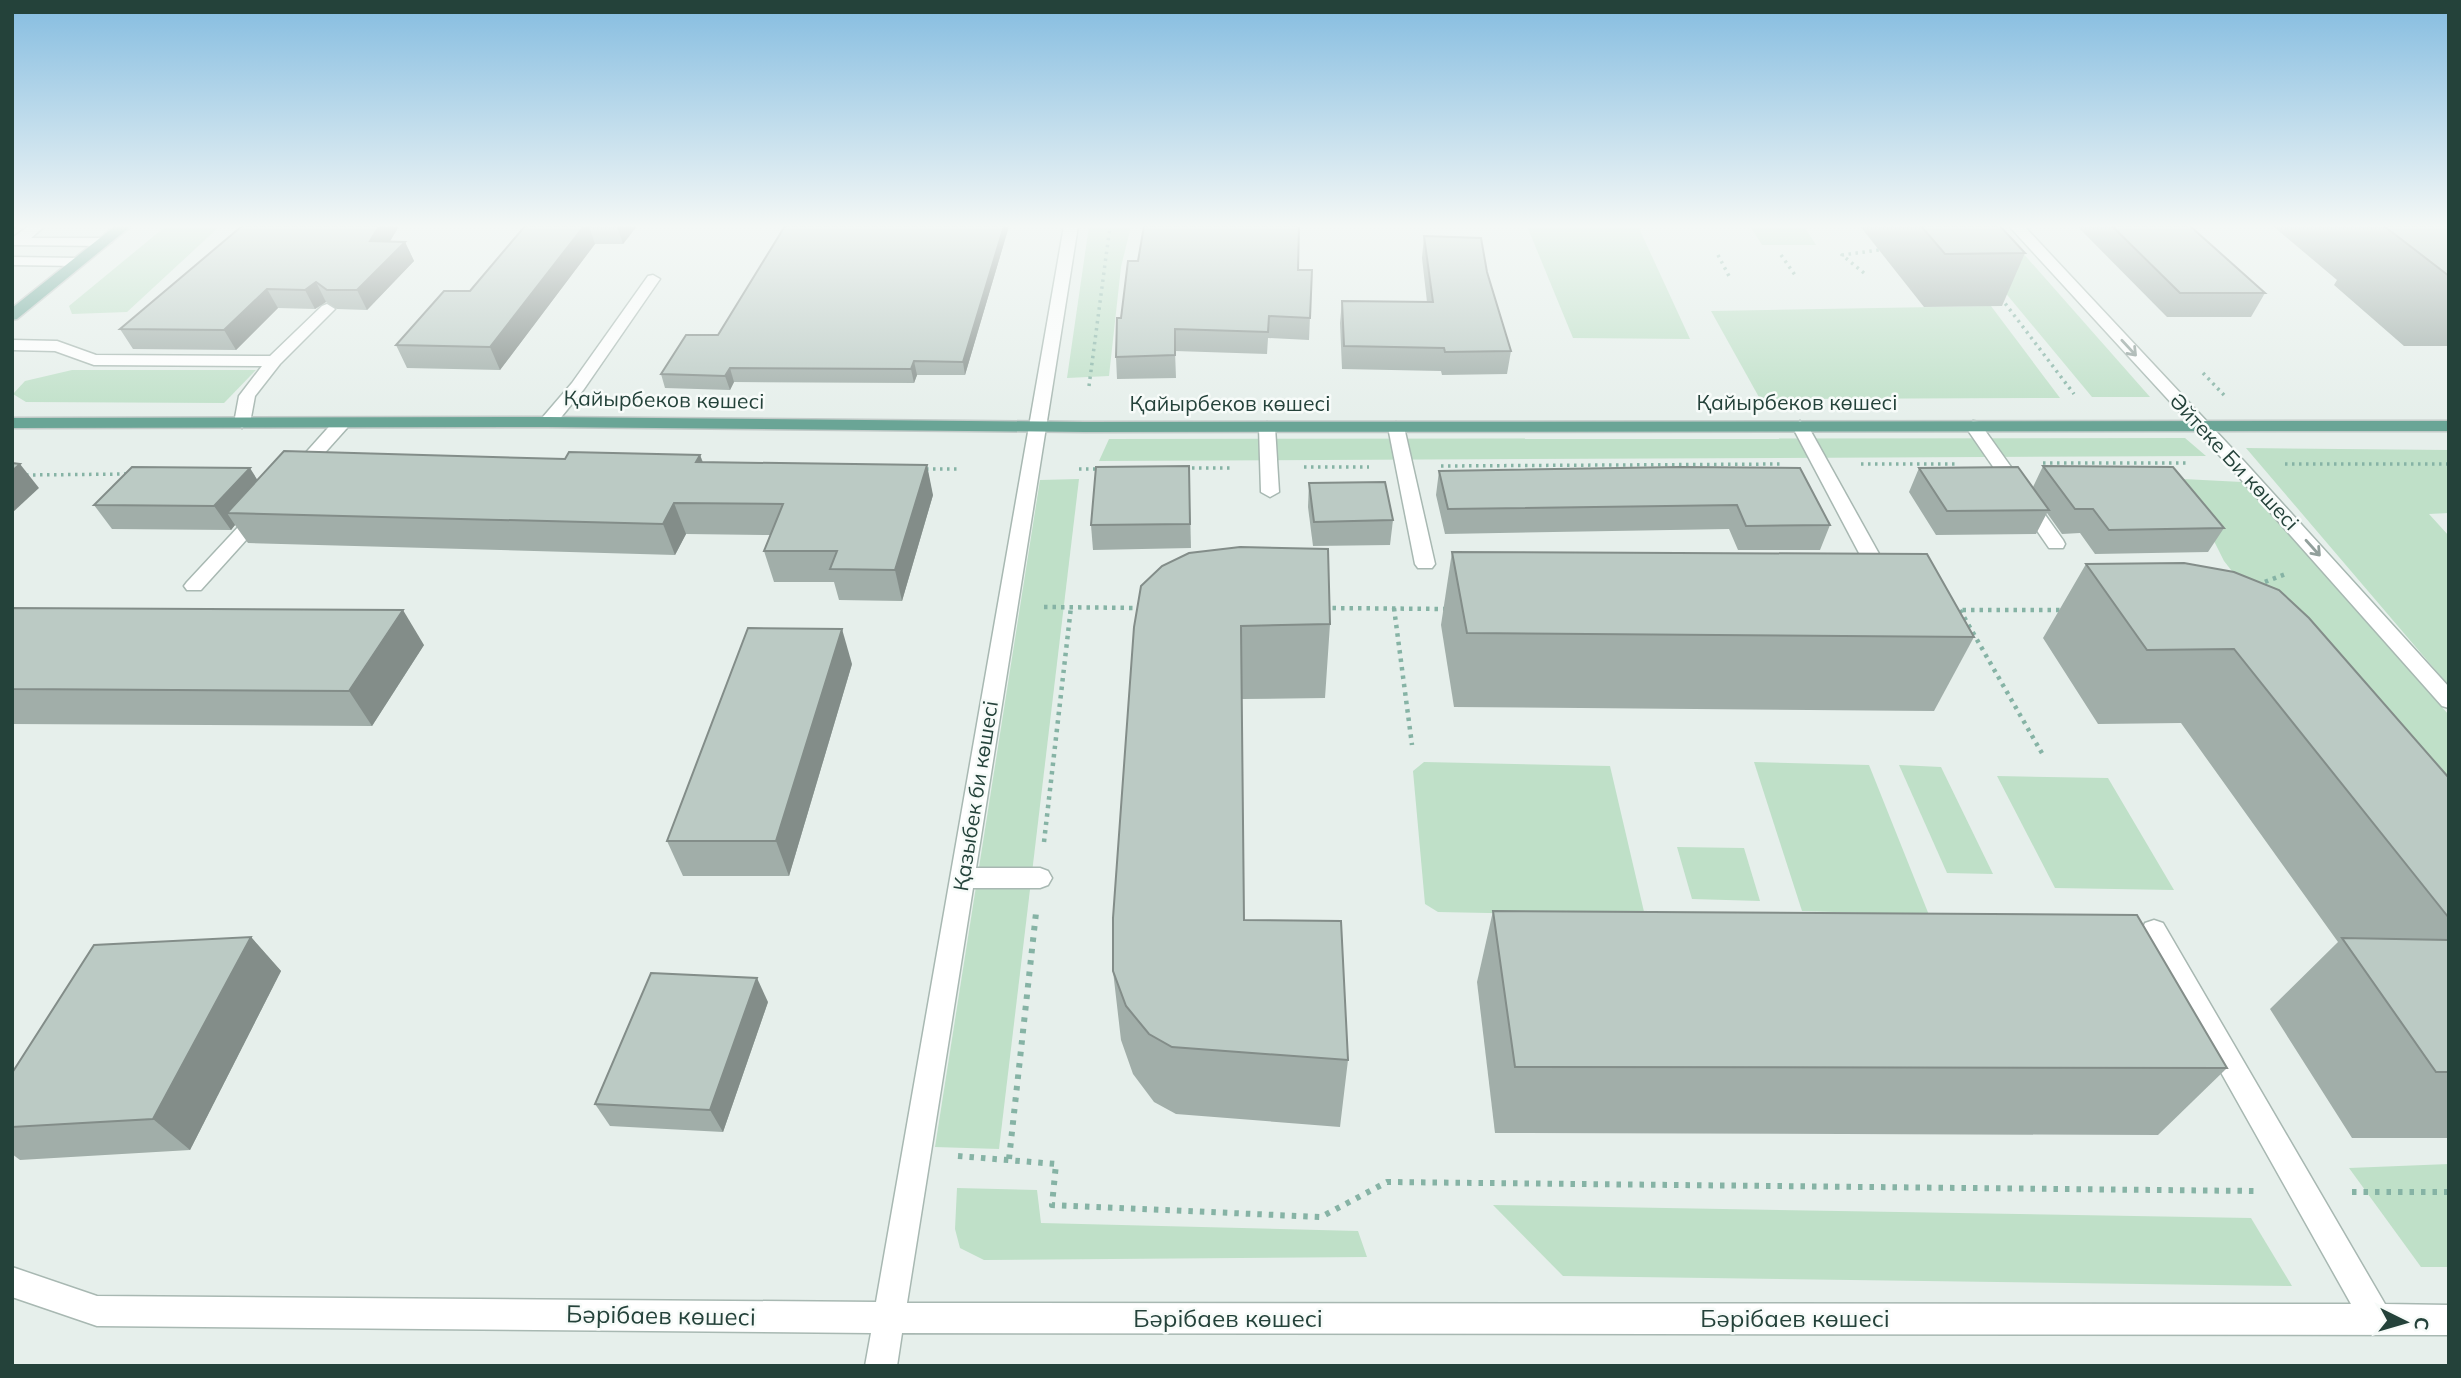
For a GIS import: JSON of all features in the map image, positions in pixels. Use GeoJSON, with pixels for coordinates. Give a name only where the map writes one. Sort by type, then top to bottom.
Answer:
{"type":"FeatureCollection","features":[{"type":"Feature","properties":{"kind":"main road"},"geometry":{"type":"LineString","coordinates":[[12,316],[44,290]]}},
{"type":"Feature","properties":{"kind":"main road","name":"Қайырбеков көшесі"},"geometry":{"type":"LineString","coordinates":[[12,423],[548,422],[1037,427],[2449,426]]}},
{"type":"Feature","properties":{"kind":"street"},"geometry":{"type":"LineString","coordinates":[[548,422],[578,386],[645,290]]}},
{"type":"Feature","properties":{"kind":"street","name":"Қазыбек би көшесі"},"geometry":{"type":"LineString","coordinates":[[881,1366],[1060,290]]}},
{"type":"Feature","properties":{"kind":"street","name":"Әйтеке Би көшесі"},"geometry":{"type":"LineString","coordinates":[[2076,290],[2449,701]]}},
{"type":"Feature","properties":{"kind":"street"},"geometry":{"type":"LineString","coordinates":[[242,423],[247,396],[274,361],[327,309]]}},
{"type":"Feature","properties":{"kind":"street"},"geometry":{"type":"LineString","coordinates":[[12,345],[57,346],[94,359],[274,361]]}},
{"type":"Feature","properties":{"kind":"street"},"geometry":{"type":"LineString","coordinates":[[194,586],[341,424]]}},
{"type":"Feature","properties":{"kind":"street"},"geometry":{"type":"LineString","coordinates":[[1800,426],[1878,570]]}},
{"type":"Feature","properties":{"kind":"street"},"geometry":{"type":"LineString","coordinates":[[1973,426],[2056,544]]}},
{"type":"Feature","properties":{"kind":"street"},"geometry":{"type":"LineString","coordinates":[[1266,427],[1270,492]]}},
{"type":"Feature","properties":{"kind":"street"},"geometry":{"type":"LineString","coordinates":[[1396,427],[1425,564]]}},
{"type":"Feature","properties":{"kind":"street"},"geometry":{"type":"LineString","coordinates":[[963,878],[1040,878]]}},
{"type":"Feature","properties":{"kind":"street"},"geometry":{"type":"LineString","coordinates":[[2154,930],[2376,1320]]}},
{"type":"Feature","properties":{"kind":"street","name":"Бәрібаев көшесі"},"geometry":{"type":"LineString","coordinates":[[12,1282],[97,1311],[890,1318],[2449,1320]]}},
{"type":"Feature","properties":{"kind":"path"},"geometry":{"type":"LineString","coordinates":[[1088,386],[1101,290]]}},
{"type":"Feature","properties":{"kind":"path"},"geometry":{"type":"LineString","coordinates":[[1174,468],[2190,463]]}},
{"type":"Feature","properties":{"kind":"path"},"geometry":{"type":"LineString","coordinates":[[2280,464],[2449,464]]}},
{"type":"Feature","properties":{"kind":"path"},"geometry":{"type":"LineString","coordinates":[[1079,469],[1106,468]]}},
{"type":"Feature","properties":{"kind":"path"},"geometry":{"type":"LineString","coordinates":[[919,469],[960,469]]}},
{"type":"Feature","properties":{"kind":"path"},"geometry":{"type":"LineString","coordinates":[[26,475],[136,474]]}},
{"type":"Feature","properties":{"kind":"path"},"geometry":{"type":"LineString","coordinates":[[2245,590],[2293,571]]}},
{"type":"Feature","properties":{"kind":"path"},"geometry":{"type":"LineString","coordinates":[[1008,607],[1147,608]]}},
{"type":"Feature","properties":{"kind":"path"},"geometry":{"type":"LineString","coordinates":[[1310,608],[1463,609]]}},
{"type":"Feature","properties":{"kind":"path"},"geometry":{"type":"LineString","coordinates":[[1394,608],[1412,745]]}},
{"type":"Feature","properties":{"kind":"path"},"geometry":{"type":"LineString","coordinates":[[1945,610],[2078,610]]}},
{"type":"Feature","properties":{"kind":"path"},"geometry":{"type":"LineString","coordinates":[[1959,610],[2043,755]]}},
{"type":"Feature","properties":{"kind":"path"},"geometry":{"type":"LineString","coordinates":[[951,1156],[1056,1164],[1052,1205],[1321,1217],[1387,1182],[2449,1192]]}},
{"type":"Feature","properties":{"kind":"green space"},"geometry":{"type":"Polygon","coordinates":[[[88,290],[150,290],[127,312],[72,314],[69,306],[88,290]]]}},
{"type":"Feature","properties":{"kind":"green space"},"geometry":{"type":"Polygon","coordinates":[[[1080,290],[1118,290],[1109,376],[1067,378],[1080,290]]]}},
{"type":"Feature","properties":{"kind":"green space"},"geometry":{"type":"Polygon","coordinates":[[[1553,290],[1668,290],[1690,339],[1573,338],[1553,290]]]}},
{"type":"Feature","properties":{"kind":"green space"},"geometry":{"type":"Polygon","coordinates":[[[2003,290],[2056,290],[2150,397],[2092,397],[2003,290]]]}},
{"type":"Feature","properties":{"kind":"green space"},"geometry":{"type":"Polygon","coordinates":[[[1991,306],[2060,398],[1760,399],[1711,311],[1991,306]]]}},
{"type":"Feature","properties":{"kind":"green space"},"geometry":{"type":"Polygon","coordinates":[[[72,370],[256,370],[224,403],[26,402],[13,394],[25,381],[72,370]]]}},
{"type":"Feature","properties":{"kind":"green space"},"geometry":{"type":"Polygon","coordinates":[[[2185,438],[2206,456],[1099,461],[1109,439],[2185,438]]]}},
{"type":"Feature","properties":{"kind":"green space"},"geometry":{"type":"Polygon","coordinates":[[[2246,448],[2449,450],[2449,513],[2429,514],[2449,536],[2449,686],[2246,448]]]}},
{"type":"Feature","properties":{"kind":"green space"},"geometry":{"type":"Polygon","coordinates":[[[1079,479],[999,1149],[935,1147],[1040,480],[1079,479]]]}},
{"type":"Feature","properties":{"kind":"green space"},"geometry":{"type":"Polygon","coordinates":[[[2183,479],[2242,482],[2449,715],[2449,847],[2224,561],[2183,479]]]}},
{"type":"Feature","properties":{"kind":"green space"},"geometry":{"type":"Polygon","coordinates":[[[1424,762],[1610,766],[1645,916],[1438,912],[1425,904],[1413,771],[1424,762]]]}},
{"type":"Feature","properties":{"kind":"green space"},"geometry":{"type":"Polygon","coordinates":[[[1754,762],[1869,765],[1929,915],[1802,911],[1754,762]]]}},
{"type":"Feature","properties":{"kind":"green space"},"geometry":{"type":"Polygon","coordinates":[[[1899,765],[1941,767],[1993,874],[1947,873],[1899,765]]]}},
{"type":"Feature","properties":{"kind":"green space"},"geometry":{"type":"Polygon","coordinates":[[[1997,776],[2108,778],[2174,890],[2055,888],[1997,776]]]}},
{"type":"Feature","properties":{"kind":"green space"},"geometry":{"type":"Polygon","coordinates":[[[1677,847],[1744,848],[1760,901],[1692,899],[1677,847]]]}},
{"type":"Feature","properties":{"kind":"green space"},"geometry":{"type":"Polygon","coordinates":[[[2449,1164],[2449,1267],[2421,1267],[2349,1168],[2449,1164]]]}},
{"type":"Feature","properties":{"kind":"green space"},"geometry":{"type":"Polygon","coordinates":[[[957,1188],[1037,1190],[1041,1223],[1358,1231],[1367,1257],[984,1260],[960,1248],[955,1229],[957,1188]]]}},
{"type":"Feature","properties":{"kind":"green space"},"geometry":{"type":"Polygon","coordinates":[[[1493,1205],[2251,1218],[2292,1286],[1563,1276],[1493,1205]]]}},
{"type":"Feature","properties":{"kind":"building"},"geometry":{"type":"Polygon","coordinates":[[[166,290],[266,290],[224,330],[120,329],[166,290]]]}},
{"type":"Feature","properties":{"kind":"building"},"geometry":{"type":"Polygon","coordinates":[[[534,290],[490,347],[396,345],[444,291],[534,290]]]}},
{"type":"Feature","properties":{"kind":"building"},"geometry":{"type":"Polygon","coordinates":[[[745,290],[985,290],[963,362],[914,361],[911,369],[730,368],[725,376],[661,374],[686,335],[718,335],[745,290]]]}},
{"type":"Feature","properties":{"kind":"building"},"geometry":{"type":"Polygon","coordinates":[[[1124,290],[1311,290],[1310,318],[1269,316],[1268,332],[1175,329],[1175,355],[1116,357],[1117,318],[1121,318],[1124,290]]]}},
{"type":"Feature","properties":{"kind":"building"},"geometry":{"type":"Polygon","coordinates":[[[1431,290],[1493,290],[1511,351],[1445,352],[1444,348],[1344,346],[1342,301],[1433,302],[1431,290]]]}},
{"type":"Feature","properties":{"kind":"building"},"geometry":{"type":"Polygon","coordinates":[[[2177,290],[2262,290],[2265,293],[2180,293],[2177,290]]]}},
{"type":"Feature","properties":{"kind":"building"},"geometry":{"type":"Polygon","coordinates":[[[284,451],[565,459],[569,452],[700,455],[696,462],[927,465],[895,570],[830,569],[837,551],[764,551],[783,504],[674,503],[663,524],[227,513],[284,451]]]}},
{"type":"Feature","properties":{"kind":"building"},"geometry":{"type":"Polygon","coordinates":[[[12,463],[20,464],[12,471],[12,463]]]}},
{"type":"Feature","properties":{"kind":"building"},"geometry":{"type":"Polygon","coordinates":[[[1189,466],[1190,524],[1091,525],[1096,467],[1189,466]]]}},
{"type":"Feature","properties":{"kind":"building"},"geometry":{"type":"Polygon","coordinates":[[[2043,466],[2173,467],[2224,528],[2109,530],[2093,509],[2075,509],[2043,466]]]}},
{"type":"Feature","properties":{"kind":"building"},"geometry":{"type":"Polygon","coordinates":[[[132,467],[250,468],[214,506],[94,505],[132,467]]]}},
{"type":"Feature","properties":{"kind":"building"},"geometry":{"type":"Polygon","coordinates":[[[2018,467],[2049,510],[1947,511],[1919,468],[2018,467]]]}},
{"type":"Feature","properties":{"kind":"building"},"geometry":{"type":"Polygon","coordinates":[[[1800,468],[1830,525],[1746,526],[1737,505],[1448,509],[1439,471],[1800,468]]]}},
{"type":"Feature","properties":{"kind":"building"},"geometry":{"type":"Polygon","coordinates":[[[1385,482],[1393,520],[1314,522],[1309,483],[1385,482]]]}},
{"type":"Feature","properties":{"kind":"building"},"geometry":{"type":"Polygon","coordinates":[[[1240,547],[1328,549],[1330,624],[1241,626],[1244,920],[1341,921],[1348,1060],[1172,1047],[1149,1034],[1126,1006],[1113,971],[1113,918],[1134,627],[1141,586],[1162,566],[1189,553],[1240,547]]]}},
{"type":"Feature","properties":{"kind":"building"},"geometry":{"type":"Polygon","coordinates":[[[1452,552],[1927,554],[1974,637],[1467,633],[1452,552]]]}},
{"type":"Feature","properties":{"kind":"building"},"geometry":{"type":"Polygon","coordinates":[[[2184,563],[2234,572],[2279,590],[2309,618],[2449,778],[2449,918],[2234,649],[2147,650],[2086,564],[2184,563]]]}},
{"type":"Feature","properties":{"kind":"building"},"geometry":{"type":"Polygon","coordinates":[[[12,608],[403,610],[349,691],[12,689],[12,608]]]}},
{"type":"Feature","properties":{"kind":"building"},"geometry":{"type":"Polygon","coordinates":[[[748,628],[842,629],[776,841],[667,841],[748,628]]]}},
{"type":"Feature","properties":{"kind":"building"},"geometry":{"type":"Polygon","coordinates":[[[1493,911],[2137,915],[2227,1068],[1515,1067],[1493,911]]]}},
{"type":"Feature","properties":{"kind":"building"},"geometry":{"type":"Polygon","coordinates":[[[251,937],[153,1119],[12,1127],[12,1073],[94,945],[251,937]]]}},
{"type":"Feature","properties":{"kind":"building"},"geometry":{"type":"Polygon","coordinates":[[[2342,938],[2449,940],[2449,1072],[2436,1072],[2342,938]]]}},
{"type":"Feature","properties":{"kind":"building"},"geometry":{"type":"Polygon","coordinates":[[[651,973],[757,978],[710,1110],[595,1104],[651,973]]]}}]}
